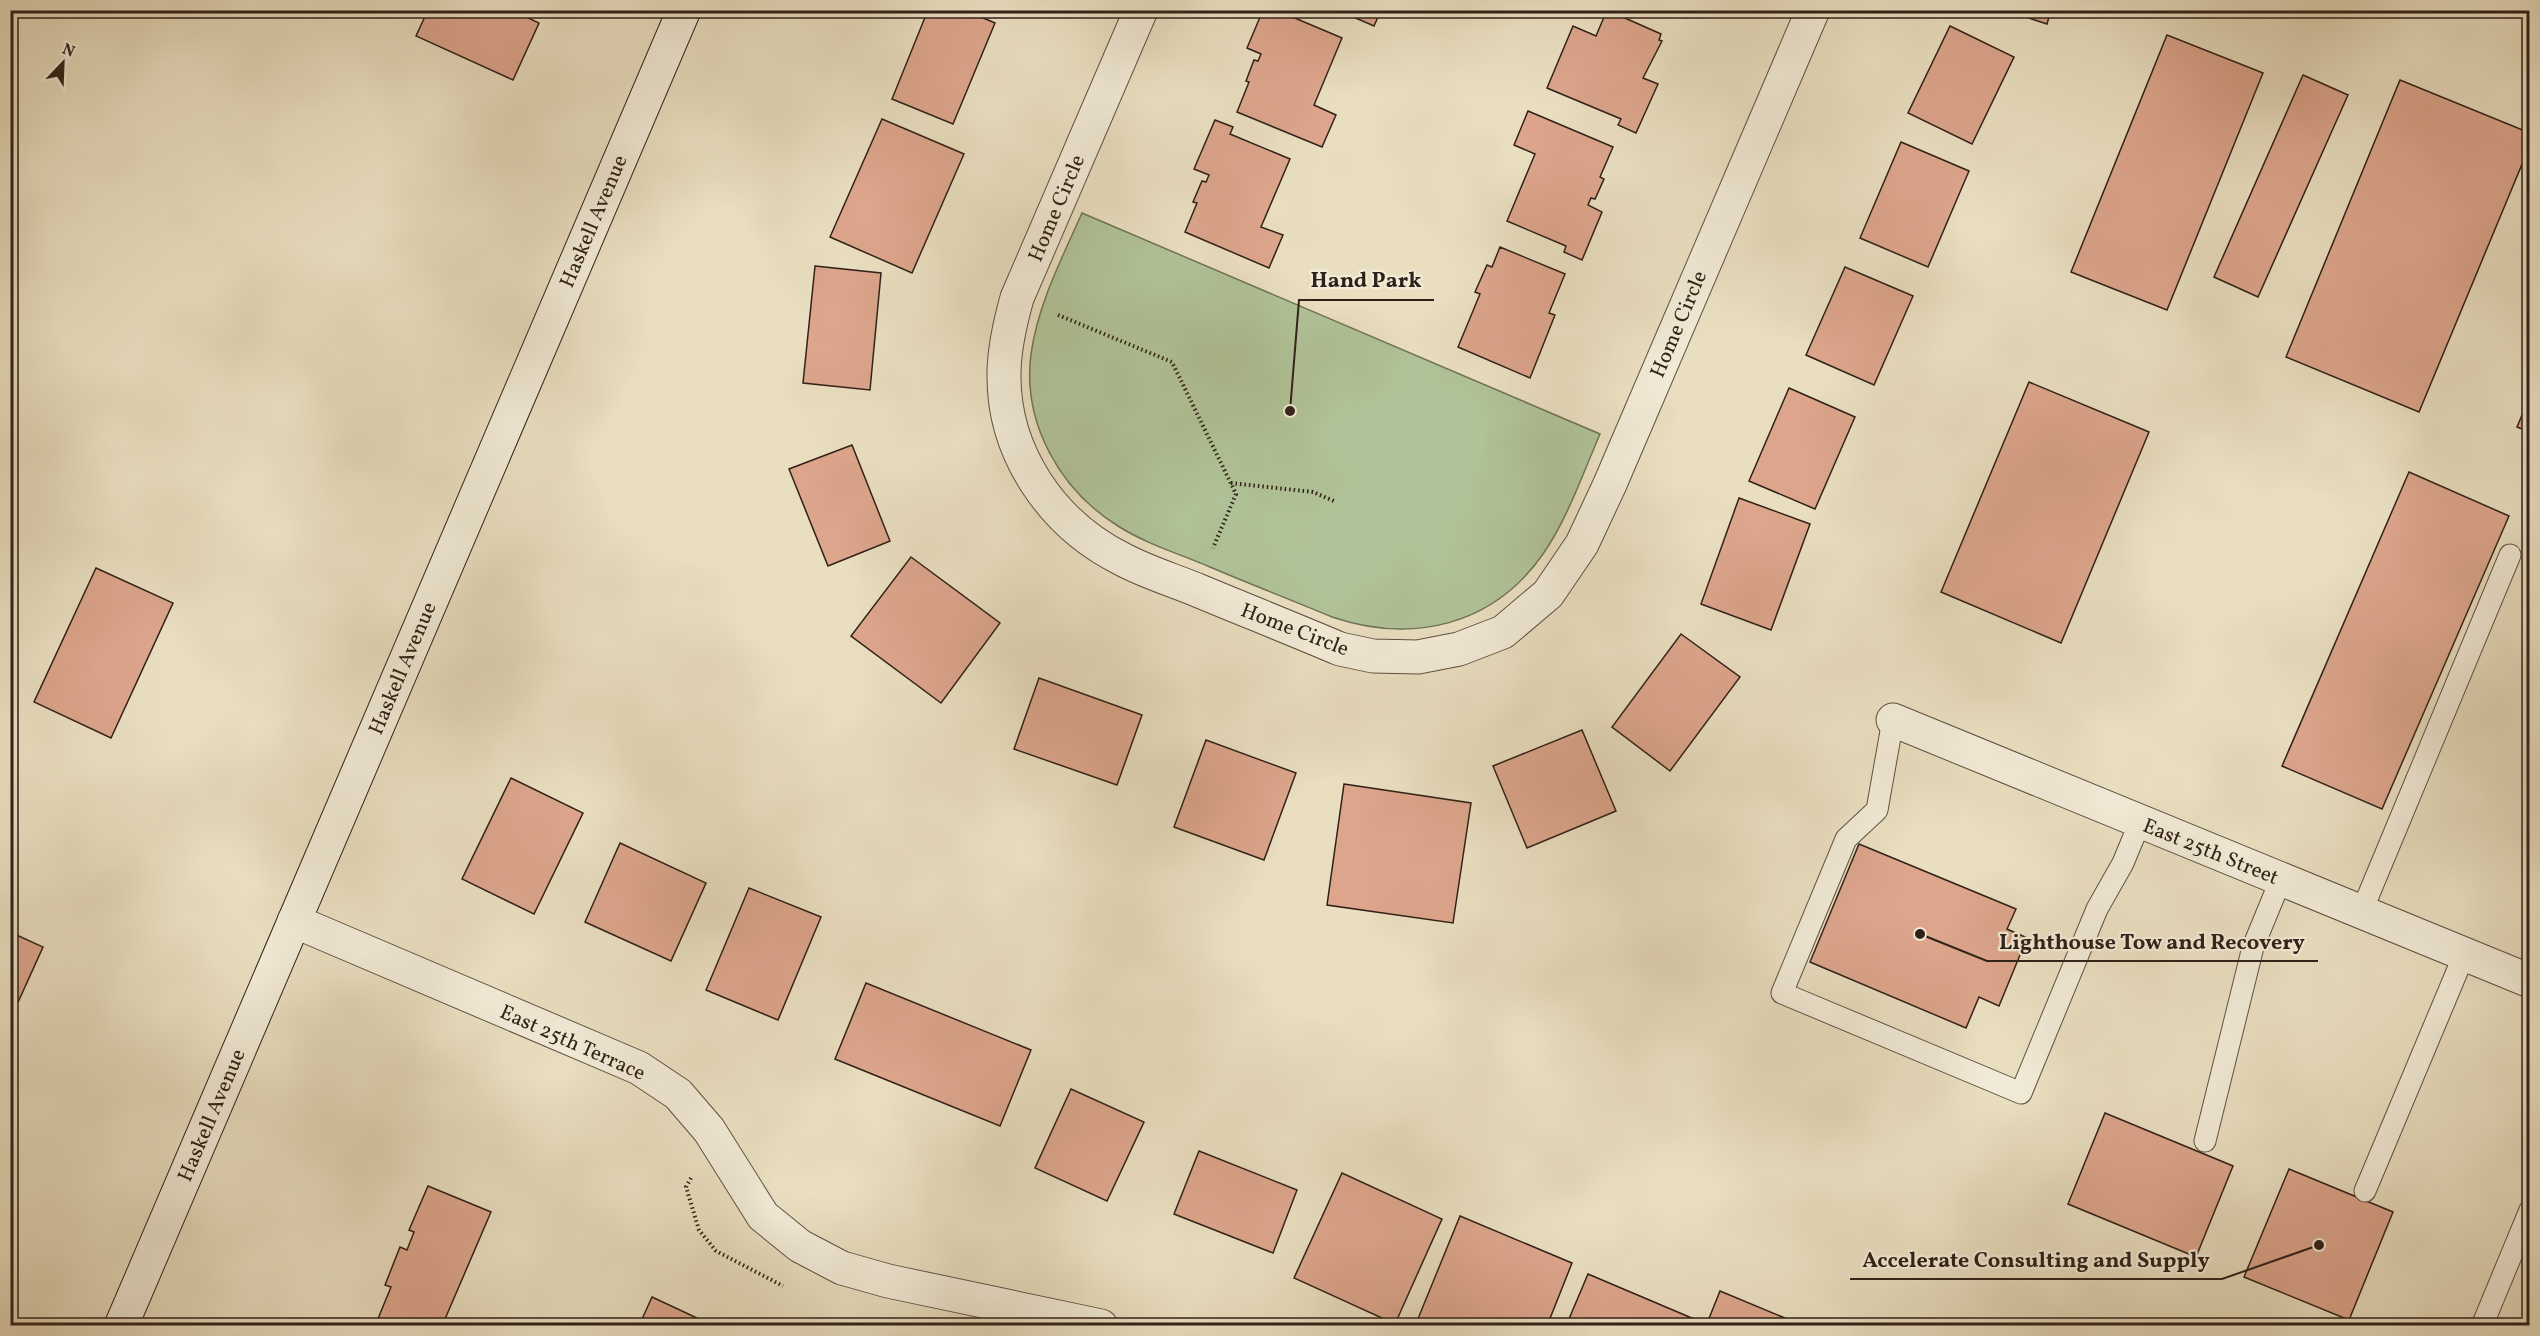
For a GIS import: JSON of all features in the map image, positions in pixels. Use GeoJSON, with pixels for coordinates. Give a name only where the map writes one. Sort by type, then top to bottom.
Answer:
{"type":"FeatureCollection","features":[{"type":"Feature","properties":{"kind":"street","name":"Haskell Avenue"},"geometry":{"type":"LineString","coordinates":[[121,1326],[684,10]]}},
{"type":"Feature","properties":{"kind":"street","name":"Home Circle"},"geometry":{"type":"LineString","coordinates":[[1141,10],[1017,298],[1007,338],[1004,375],[1012,436],[1028,471],[1053,507],[1080,533],[1121,559],[1341,649],[1373,656],[1418,657],[1459,649],[1503,632],[1548,594],[1582,543],[1615,473],[1813,10]]}},
{"type":"Feature","properties":{"kind":"street","name":"East 25th Street"},"geometry":{"type":"LineString","coordinates":[[1893,720],[2529,981]]}},
{"type":"Feature","properties":{"kind":"street","name":"East 25th Terrace"},"geometry":{"type":"LineString","coordinates":[[294,921],[639,1068],[678,1094],[709,1130],[763,1216],[800,1246],[842,1268],[888,1281],[1101,1326]]}},
{"type":"Feature","properties":{"kind":"lane"},"geometry":{"type":"LineString","coordinates":[[2361,913],[2510,555]]}},
{"type":"Feature","properties":{"kind":"lane"},"geometry":{"type":"LineString","coordinates":[[1893,720],[1876,810],[1846,839],[1782,993],[2010,1088],[2021,1092],[2097,909],[2123,863],[2140,822]]}},
{"type":"Feature","properties":{"kind":"lane"},"geometry":{"type":"LineString","coordinates":[[2205,1141],[2253,947],[2281,879]]}},
{"type":"Feature","properties":{"kind":"lane"},"geometry":{"type":"LineString","coordinates":[[2365,1191],[2464,955]]}},
{"type":"Feature","properties":{"kind":"lane"},"geometry":{"type":"LineString","coordinates":[[2482,1326],[2529,1210]]}},
{"type":"Feature","properties":{"kind":"path"},"geometry":{"type":"LineString","coordinates":[[1058,315],[1172,362],[1236,494],[1213,548]]}},
{"type":"Feature","properties":{"kind":"path"},"geometry":{"type":"LineString","coordinates":[[1231,483],[1313,492],[1334,501]]}},
{"type":"Feature","properties":{"kind":"green space"},"geometry":{"type":"Polygon","coordinates":[[[1082,213],[1600,434],[1567,511],[1543,554],[1523,578],[1500,598],[1475,613],[1449,623],[1421,628],[1392,629],[1362,625],[1332,617],[1152,543],[1118,526],[1097,511],[1079,494],[1049,452],[1039,429],[1030,380],[1031,354],[1039,317],[1082,213]]]}},
{"type":"Feature","properties":{"kind":"building"},"geometry":{"type":"Polygon","coordinates":[[[428,10],[512,10],[539,23],[513,80],[416,36],[428,10]]]}},
{"type":"Feature","properties":{"kind":"building"},"geometry":{"type":"Polygon","coordinates":[[[928,10],[965,10],[995,23],[953,124],[892,99],[928,10]]]}},
{"type":"Feature","properties":{"kind":"building"},"geometry":{"type":"Polygon","coordinates":[[[1263,10],[1284,10],[1283,13],[1342,38],[1314,105],[1336,115],[1322,147],[1237,112],[1249,82],[1246,81],[1254,60],[1258,61],[1261,54],[1247,48],[1263,10]]]}},
{"type":"Feature","properties":{"kind":"building"},"geometry":{"type":"Polygon","coordinates":[[[1337,10],[1381,10],[1374,26],[1337,10]]]}},
{"type":"Feature","properties":{"kind":"building"},"geometry":{"type":"Polygon","coordinates":[[[1607,10],[1661,34],[1659,40],[1662,41],[1643,78],[1658,84],[1636,133],[1618,125],[1621,119],[1547,88],[1573,26],[1596,36],[1607,10]]]}},
{"type":"Feature","properties":{"kind":"building"},"geometry":{"type":"Polygon","coordinates":[[[1669,10],[1690,10],[1686,18],[1669,10]]]}},
{"type":"Feature","properties":{"kind":"building"},"geometry":{"type":"Polygon","coordinates":[[[2004,10],[2051,10],[2047,24],[2004,10]]]}},
{"type":"Feature","properties":{"kind":"building"},"geometry":{"type":"Polygon","coordinates":[[[1950,26],[2014,57],[1972,144],[1908,113],[1950,26]]]}},
{"type":"Feature","properties":{"kind":"building"},"geometry":{"type":"Polygon","coordinates":[[[2167,35],[2263,73],[2167,310],[2071,272],[2167,35]]]}},
{"type":"Feature","properties":{"kind":"building"},"geometry":{"type":"Polygon","coordinates":[[[2303,75],[2348,95],[2258,297],[2214,277],[2303,75]]]}},
{"type":"Feature","properties":{"kind":"building"},"geometry":{"type":"Polygon","coordinates":[[[2400,80],[2530,133],[2530,145],[2419,412],[2286,357],[2400,80]]]}},
{"type":"Feature","properties":{"kind":"building"},"geometry":{"type":"Polygon","coordinates":[[[1528,111],[1613,147],[1600,177],[1604,179],[1595,199],[1591,198],[1588,205],[1602,212],[1582,260],[1564,252],[1566,246],[1507,221],[1535,154],[1514,145],[1528,111]]]}},
{"type":"Feature","properties":{"kind":"building"},"geometry":{"type":"Polygon","coordinates":[[[882,119],[964,154],[912,273],[830,237],[882,119]]]}},
{"type":"Feature","properties":{"kind":"building"},"geometry":{"type":"Polygon","coordinates":[[[1215,120],[1233,127],[1230,134],[1290,159],[1261,227],[1283,235],[1269,268],[1185,232],[1197,203],[1193,202],[1202,181],[1206,182],[1209,175],[1194,169],[1215,120]]]}},
{"type":"Feature","properties":{"kind":"building"},"geometry":{"type":"Polygon","coordinates":[[[1901,142],[1969,171],[1928,267],[1860,238],[1901,142]]]}},
{"type":"Feature","properties":{"kind":"building"},"geometry":{"type":"Polygon","coordinates":[[[1500,247],[1565,274],[1549,313],[1555,315],[1530,378],[1458,347],[1480,294],[1475,292],[1487,265],[1492,267],[1500,247]]]}},
{"type":"Feature","properties":{"kind":"building"},"geometry":{"type":"Polygon","coordinates":[[[815,266],[881,273],[870,390],[803,383],[815,266]]]}},
{"type":"Feature","properties":{"kind":"building"},"geometry":{"type":"Polygon","coordinates":[[[1845,267],[1913,296],[1874,385],[1806,355],[1845,267]]]}},
{"type":"Feature","properties":{"kind":"building"},"geometry":{"type":"Polygon","coordinates":[[[2029,382],[2149,432],[2061,643],[1941,592],[2029,382]]]}},
{"type":"Feature","properties":{"kind":"building"},"geometry":{"type":"Polygon","coordinates":[[[1789,388],[1855,417],[1815,509],[1749,481],[1789,388]]]}},
{"type":"Feature","properties":{"kind":"building"},"geometry":{"type":"Polygon","coordinates":[[[2530,396],[2530,432],[2517,427],[2530,396]]]}},
{"type":"Feature","properties":{"kind":"building"},"geometry":{"type":"Polygon","coordinates":[[[852,445],[890,541],[828,566],[789,469],[852,445]]]}},
{"type":"Feature","properties":{"kind":"building"},"geometry":{"type":"Polygon","coordinates":[[[2409,472],[2509,516],[2382,809],[2282,766],[2409,472]]]}},
{"type":"Feature","properties":{"kind":"building"},"geometry":{"type":"Polygon","coordinates":[[[1739,498],[1810,524],[1771,630],[1701,604],[1739,498]]]}},
{"type":"Feature","properties":{"kind":"building"},"geometry":{"type":"Polygon","coordinates":[[[911,557],[1000,623],[941,703],[851,636],[911,557]]]}},
{"type":"Feature","properties":{"kind":"building"},"geometry":{"type":"Polygon","coordinates":[[[96,568],[173,603],[111,738],[34,702],[96,568]]]}},
{"type":"Feature","properties":{"kind":"building"},"geometry":{"type":"Polygon","coordinates":[[[1681,634],[1740,677],[1670,771],[1612,727],[1681,634]]]}},
{"type":"Feature","properties":{"kind":"building"},"geometry":{"type":"Polygon","coordinates":[[[1039,678],[1142,715],[1117,785],[1014,749],[1039,678]]]}},
{"type":"Feature","properties":{"kind":"building"},"geometry":{"type":"Polygon","coordinates":[[[1582,730],[1616,811],[1527,848],[1493,766],[1582,730]]]}},
{"type":"Feature","properties":{"kind":"building"},"geometry":{"type":"Polygon","coordinates":[[[1206,740],[1296,773],[1264,860],[1174,827],[1206,740]]]}},
{"type":"Feature","properties":{"kind":"building"},"geometry":{"type":"Polygon","coordinates":[[[511,778],[583,813],[534,914],[462,879],[511,778]]]}},
{"type":"Feature","properties":{"kind":"building"},"geometry":{"type":"Polygon","coordinates":[[[1344,784],[1471,803],[1453,923],[1327,905],[1344,784]]]}},
{"type":"Feature","properties":{"kind":"building"},"geometry":{"type":"Polygon","coordinates":[[[620,843],[706,883],[671,961],[585,922],[620,843]]]}},
{"type":"Feature","properties":{"kind":"building"},"geometry":{"type":"Polygon","coordinates":[[[1859,844],[2016,909],[2007,929],[2027,938],[1999,1006],[1979,997],[1966,1028],[1810,962],[1859,844]]]}},
{"type":"Feature","properties":{"kind":"building"},"geometry":{"type":"Polygon","coordinates":[[[749,888],[821,917],[778,1020],[706,990],[749,888]]]}},
{"type":"Feature","properties":{"kind":"building"},"geometry":{"type":"Polygon","coordinates":[[[10,932],[43,947],[10,1020],[10,932]]]}},
{"type":"Feature","properties":{"kind":"building"},"geometry":{"type":"Polygon","coordinates":[[[866,983],[1031,1050],[1000,1126],[835,1059],[866,983]]]}},
{"type":"Feature","properties":{"kind":"building"},"geometry":{"type":"Polygon","coordinates":[[[1071,1089],[1144,1122],[1107,1201],[1035,1168],[1071,1089]]]}},
{"type":"Feature","properties":{"kind":"building"},"geometry":{"type":"Polygon","coordinates":[[[2105,1113],[2233,1166],[2196,1257],[2068,1204],[2105,1113]]]}},
{"type":"Feature","properties":{"kind":"building"},"geometry":{"type":"Polygon","coordinates":[[[1199,1151],[1297,1190],[1273,1253],[1174,1214],[1199,1151]]]}},
{"type":"Feature","properties":{"kind":"building"},"geometry":{"type":"Polygon","coordinates":[[[2289,1169],[2393,1212],[2349,1320],[2244,1277],[2289,1169]]]}},
{"type":"Feature","properties":{"kind":"building"},"geometry":{"type":"Polygon","coordinates":[[[1342,1173],[1442,1219],[1395,1324],[1294,1278],[1342,1173]]]}},
{"type":"Feature","properties":{"kind":"building"},"geometry":{"type":"Polygon","coordinates":[[[428,1186],[491,1212],[442,1326],[375,1326],[391,1287],[385,1285],[400,1247],[407,1250],[414,1232],[409,1230],[428,1186]]]}},
{"type":"Feature","properties":{"kind":"building"},"geometry":{"type":"Polygon","coordinates":[[[1460,1216],[1572,1263],[1547,1326],[1415,1326],[1460,1216]]]}},
{"type":"Feature","properties":{"kind":"building"},"geometry":{"type":"Polygon","coordinates":[[[1588,1274],[1694,1319],[1691,1326],[1566,1326],[1588,1274]]]}},
{"type":"Feature","properties":{"kind":"building"},"geometry":{"type":"Polygon","coordinates":[[[1720,1291],[1804,1326],[1706,1326],[1720,1291]]]}},
{"type":"Feature","properties":{"kind":"building"},"geometry":{"type":"Polygon","coordinates":[[[652,1297],[714,1326],[639,1326],[652,1297]]]}},
{"type":"Feature","properties":{"kind":"place","name":"Hand Park"},"geometry":{"type":"Point","coordinates":[1290,411]}},
{"type":"Feature","properties":{"kind":"place","name":"Lighthouse Tow and Recovery"},"geometry":{"type":"Point","coordinates":[1920,934]}},
{"type":"Feature","properties":{"kind":"place","name":"Accelerate Consulting and Supply"},"geometry":{"type":"Point","coordinates":[2319,1245]}}]}
